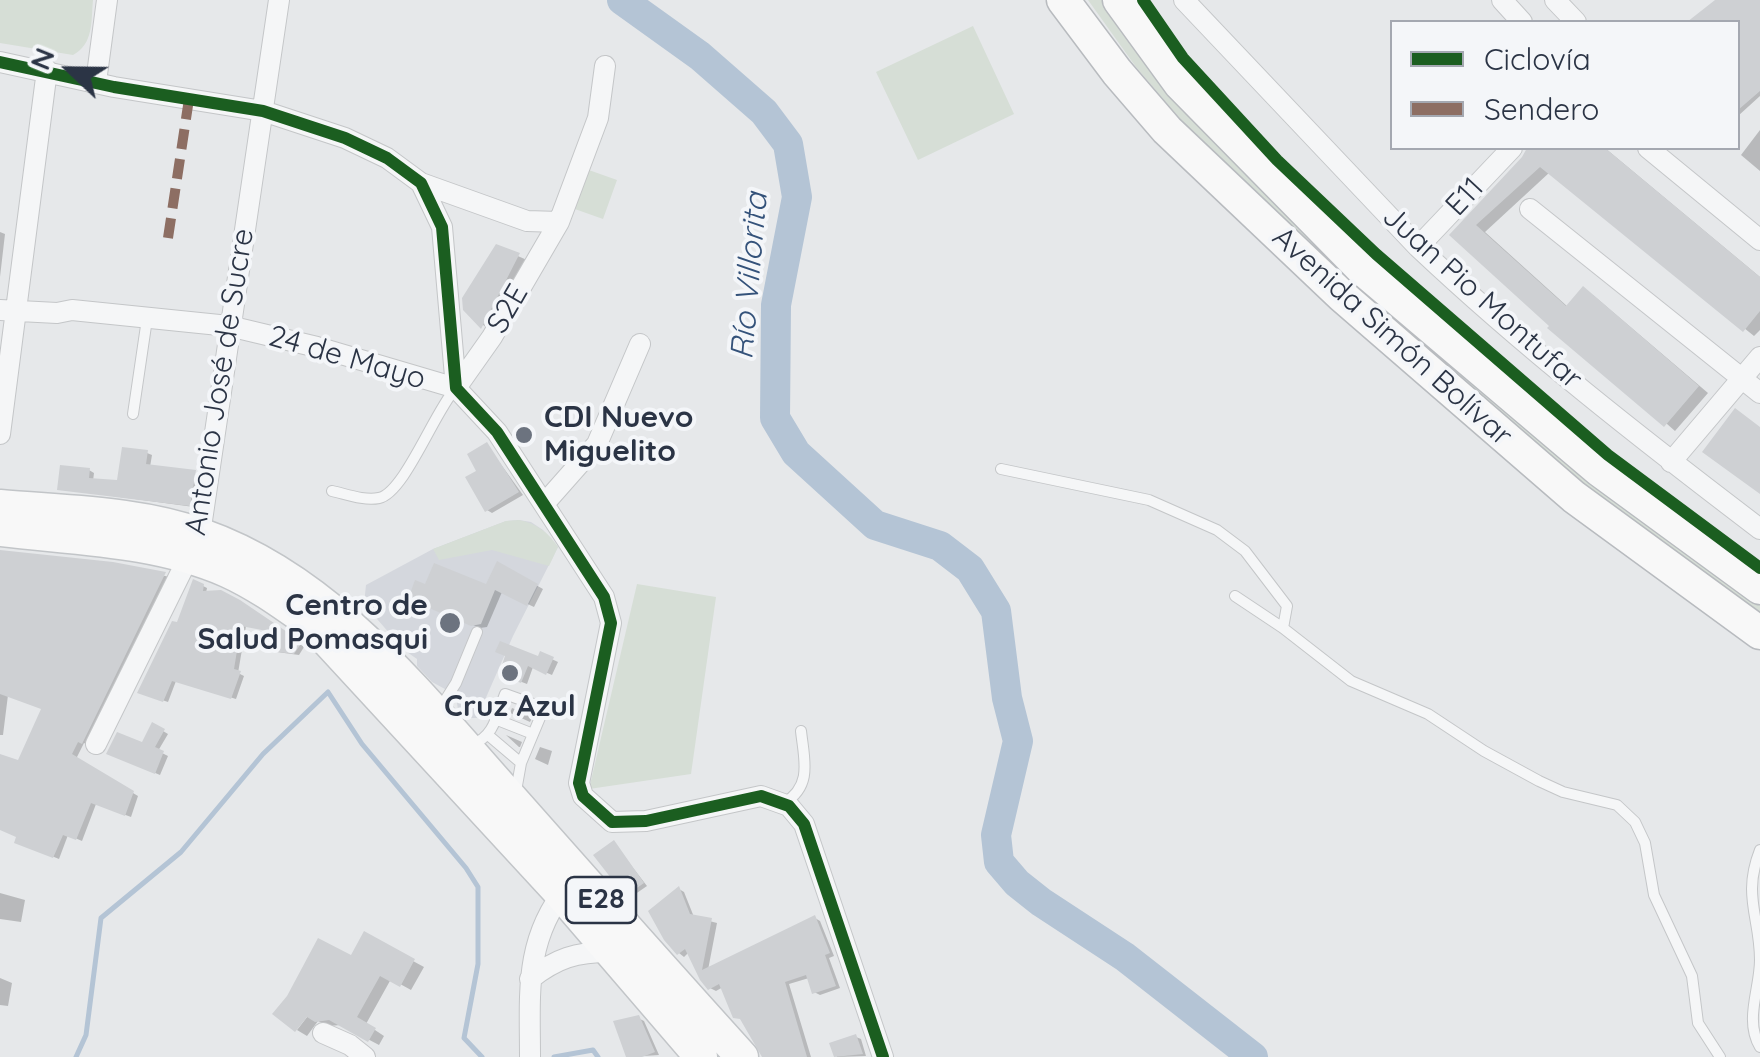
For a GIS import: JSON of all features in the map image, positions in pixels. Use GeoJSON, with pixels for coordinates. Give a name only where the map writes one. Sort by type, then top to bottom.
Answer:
{"type":"FeatureCollection","features":[{"type":"Feature","properties":{"kind":"main road","name":"Avenida Simón Bolívar"},"geometry":{"type":"LineString","coordinates":[[1064,0],[1117,72],[1167,130],[1342,296],[1574,498],[1760,632]]}},
{"type":"Feature","properties":{"kind":"main road","name":"Avenida Simón Bolívar"},"geometry":{"type":"LineString","coordinates":[[1118,0],[1180,84],[1361,268],[1599,470],[1760,588]]}},
{"type":"Feature","properties":{"kind":"main road","name":"E28"},"geometry":{"type":"LineString","coordinates":[[0,506],[149,522],[194,546],[226,571],[267,592],[312,624],[467,750]]}},
{"type":"Feature","properties":{"kind":"main road","name":"E28"},"geometry":{"type":"LineString","coordinates":[[0,530],[194,546],[274,569],[321,599],[401,676],[467,750],[511,813],[569,884],[742,1057]]}},
{"type":"Feature","properties":{"kind":"main road","name":"E28"},"geometry":{"type":"LineString","coordinates":[[569,884],[610,952],[700,1057]]}},
{"type":"Feature","properties":{"kind":"street"},"geometry":{"type":"LineString","coordinates":[[96,82],[107,0]]}},
{"type":"Feature","properties":{"kind":"street","name":"Antonio José de Sucre"},"geometry":{"type":"LineString","coordinates":[[96,744],[194,546],[279,0]]}},
{"type":"Feature","properties":{"kind":"street","name":"Juan Pio Montufar"},"geometry":{"type":"LineString","coordinates":[[1184,0],[1458,285],[1671,462],[1760,529]]}},
{"type":"Feature","properties":{"kind":"street"},"geometry":{"type":"LineString","coordinates":[[1502,0],[1520,20]]}},
{"type":"Feature","properties":{"kind":"street"},"geometry":{"type":"LineString","coordinates":[[1556,0],[1574,20]]}},
{"type":"Feature","properties":{"kind":"street"},"geometry":{"type":"LineString","coordinates":[[0,62],[263,111],[345,138],[387,158],[420,183],[527,221],[559,222]]}},
{"type":"Feature","properties":{"kind":"street","name":"S2E"},"geometry":{"type":"LineString","coordinates":[[456,388],[492,337],[559,222],[598,118],[605,66]]}},
{"type":"Feature","properties":{"kind":"street"},"geometry":{"type":"LineString","coordinates":[[0,434],[7,310],[47,70]]}},
{"type":"Feature","properties":{"kind":"street","name":"E11"},"geometry":{"type":"LineString","coordinates":[[1418,247],[1510,150]]}},
{"type":"Feature","properties":{"kind":"street"},"geometry":{"type":"LineString","coordinates":[[1650,150],[1760,240]]}},
{"type":"Feature","properties":{"kind":"street"},"geometry":{"type":"LineString","coordinates":[[420,183],[442,227],[456,388],[497,432],[604,597],[611,623],[579,783],[582,796],[612,822],[646,821],[761,796],[789,806],[804,824],[883,1057]]}},
{"type":"Feature","properties":{"kind":"street"},"geometry":{"type":"LineString","coordinates":[[1530,208],[1760,393]]}},
{"type":"Feature","properties":{"kind":"street","name":"24 de Mayo"},"geometry":{"type":"LineString","coordinates":[[7,310],[72,310],[229,326],[317,346],[456,388]]}},
{"type":"Feature","properties":{"kind":"street"},"geometry":{"type":"LineString","coordinates":[[544,504],[598,444],[640,344]]}},
{"type":"Feature","properties":{"kind":"street"},"geometry":{"type":"LineString","coordinates":[[1671,462],[1760,356]]}},
{"type":"Feature","properties":{"kind":"street"},"geometry":{"type":"LineString","coordinates":[[530,1057],[530,979],[538,936],[569,884]]}},
{"type":"Feature","properties":{"kind":"street"},"geometry":{"type":"LineString","coordinates":[[530,979],[553,961],[569,955],[610,952]]}},
{"type":"Feature","properties":{"kind":"street"},"geometry":{"type":"LineString","coordinates":[[323,1033],[365,1057]]}},
{"type":"Feature","properties":{"kind":"lane"},"geometry":{"type":"LineString","coordinates":[[132,414],[147,318]]}},
{"type":"Feature","properties":{"kind":"lane","name":"S2E"},"geometry":{"type":"LineString","coordinates":[[332,491],[378,499],[388,494],[402,481],[427,430],[456,388]]}},
{"type":"Feature","properties":{"kind":"lane"},"geometry":{"type":"LineString","coordinates":[[1002,469],[1149,500],[1218,530],[1245,552],[1287,606],[1283,628]]}},
{"type":"Feature","properties":{"kind":"lane"},"geometry":{"type":"LineString","coordinates":[[1235,596],[1352,681],[1428,714],[1539,782],[1617,805],[1635,822],[1645,843],[1654,895],[1692,976],[1698,1024],[1720,1057]]}},
{"type":"Feature","properties":{"kind":"lane"},"geometry":{"type":"LineString","coordinates":[[436,715],[456,684],[477,632]]}},
{"type":"Feature","properties":{"kind":"lane"},"geometry":{"type":"LineString","coordinates":[[511,813],[521,763],[544,708],[506,694],[495,719],[467,750],[521,763]]}},
{"type":"Feature","properties":{"kind":"lane"},"geometry":{"type":"LineString","coordinates":[[495,719],[534,734]]}},
{"type":"Feature","properties":{"kind":"lane"},"geometry":{"type":"LineString","coordinates":[[784,804],[798,794],[806,776],[800,731]]}},
{"type":"Feature","properties":{"kind":"lane"},"geometry":{"type":"LineString","coordinates":[[1760,850],[1754,864],[1750,902],[1760,961],[1753,1035],[1760,1046]]}},
{"type":"Feature","properties":{"kind":"shaded area"},"geometry":{"type":"Polygon","coordinates":[[[0,0],[93,0],[85,45],[73,55],[0,43],[0,0]]]}},
{"type":"Feature","properties":{"kind":"shaded area"},"geometry":{"type":"Polygon","coordinates":[[[1088,0],[1104,0],[1174,96],[1262,190],[1760,604],[1760,618],[1632,527],[1423,353],[1197,139],[1136,67],[1088,0]]]}},
{"type":"Feature","properties":{"kind":"shaded area"},"geometry":{"type":"Polygon","coordinates":[[[973,26],[1014,114],[918,160],[876,72],[973,26]]]}},
{"type":"Feature","properties":{"kind":"shaded area"},"geometry":{"type":"Polygon","coordinates":[[[586,169],[617,180],[603,219],[572,208],[586,169]]]}},
{"type":"Feature","properties":{"kind":"shaded area","name":"Centro de Salud Pomasqui"},"geometry":{"type":"Polygon","coordinates":[[[519,520],[543,530],[558,547],[477,718],[468,718],[458,710],[456,695],[432,682],[417,666],[417,659],[404,650],[364,604],[366,585],[433,549],[506,521],[519,520]]]}},
{"type":"Feature","properties":{"kind":"shaded area"},"geometry":{"type":"Polygon","coordinates":[[[519,520],[542,529],[558,547],[549,566],[492,550],[439,560],[433,549],[506,521],[519,520]]]}},
{"type":"Feature","properties":{"kind":"shaded area"},"geometry":{"type":"Polygon","coordinates":[[[637,584],[716,597],[691,774],[589,789],[637,584]]]}},
{"type":"Feature","properties":{"kind":"building"},"geometry":{"type":"Polygon","coordinates":[[[1715,0],[1760,0],[1760,91],[1740,108],[1740,20],[1690,20],[1715,0]]]}},
{"type":"Feature","properties":{"kind":"building"},"geometry":{"type":"Polygon","coordinates":[[[1526,150],[1607,150],[1760,277],[1760,311],[1743,332],[1540,167],[1476,225],[1566,306],[1583,286],[1699,386],[1664,427],[1547,328],[1449,235],[1526,150]]]}},
{"type":"Feature","properties":{"kind":"building"},"geometry":{"type":"Polygon","coordinates":[[[496,244],[520,253],[481,329],[463,310],[462,298],[496,244]]]}},
{"type":"Feature","properties":{"kind":"building"},"geometry":{"type":"Polygon","coordinates":[[[1735,408],[1760,427],[1760,494],[1702,452],[1735,408]]]}},
{"type":"Feature","properties":{"kind":"building"},"geometry":{"type":"Polygon","coordinates":[[[487,442],[519,492],[485,512],[465,477],[476,471],[467,454],[487,442]]]}},
{"type":"Feature","properties":{"kind":"building"},"geometry":{"type":"Polygon","coordinates":[[[122,447],[148,450],[146,464],[196,470],[190,506],[57,490],[60,465],[90,468],[89,478],[117,480],[122,447]]]}},
{"type":"Feature","properties":{"kind":"building"},"geometry":{"type":"Polygon","coordinates":[[[0,550],[166,572],[82,744],[78,742],[72,754],[134,791],[125,816],[91,803],[76,840],[63,835],[53,858],[14,843],[16,837],[0,830],[0,754],[18,760],[41,709],[0,694],[0,550]]]}},
{"type":"Feature","properties":{"kind":"building"},"geometry":{"type":"Polygon","coordinates":[[[497,561],[538,584],[527,606],[495,590],[481,624],[471,626],[408,599],[415,580],[425,584],[434,563],[486,584],[497,561]]]}},
{"type":"Feature","properties":{"kind":"building"},"geometry":{"type":"Polygon","coordinates":[[[193,579],[204,584],[203,591],[221,590],[302,642],[294,654],[270,651],[272,632],[241,626],[234,669],[241,671],[231,699],[172,681],[163,702],[137,693],[172,621],[177,622],[193,579]]]}},
{"type":"Feature","properties":{"kind":"building"},"geometry":{"type":"Polygon","coordinates":[[[500,641],[538,656],[540,651],[554,657],[546,675],[528,666],[521,683],[499,674],[505,656],[495,652],[500,641]]]}},
{"type":"Feature","properties":{"kind":"building"},"geometry":{"type":"Polygon","coordinates":[[[152,722],[165,729],[155,747],[164,751],[155,774],[106,754],[117,732],[142,742],[152,722]]]}},
{"type":"Feature","properties":{"kind":"building"},"geometry":{"type":"Polygon","coordinates":[[[614,840],[644,883],[625,896],[593,855],[614,840]]]}},
{"type":"Feature","properties":{"kind":"building"},"geometry":{"type":"Polygon","coordinates":[[[679,886],[690,914],[712,918],[702,970],[815,915],[830,953],[825,955],[836,986],[812,994],[806,975],[785,982],[807,1057],[762,1057],[740,1019],[733,1018],[719,984],[708,990],[685,949],[677,955],[664,940],[648,911],[679,886]]]}},
{"type":"Feature","properties":{"kind":"building"},"geometry":{"type":"Polygon","coordinates":[[[364,931],[415,959],[400,987],[380,976],[357,1017],[376,1028],[368,1042],[329,1020],[315,1022],[307,1017],[295,1032],[272,1014],[287,996],[318,938],[351,955],[364,931]]]}},
{"type":"Feature","properties":{"kind":"building"},"geometry":{"type":"Polygon","coordinates":[[[639,1015],[655,1052],[626,1057],[613,1021],[639,1015]]]}},
{"type":"Feature","properties":{"kind":"building"},"geometry":{"type":"Polygon","coordinates":[[[856,1034],[863,1054],[834,1057],[829,1043],[856,1034]]]}},
{"type":"Feature","properties":{"kind":"waterway","name":"Río Villorita"},"geometry":{"type":"LineString","coordinates":[[622,0],[700,56],[764,112],[788,144],[797,197],[776,305],[775,418],[796,453],[875,525],[940,546],[970,569],[996,611],[1007,698],[1018,741],[996,835],[999,862],[1041,902],[1125,957],[1253,1057]]}},
{"type":"Feature","properties":{"kind":"waterway"},"geometry":{"type":"LineString","coordinates":[[76,1057],[86,1035],[101,918],[181,852],[263,754],[328,692],[362,744],[478,887],[478,964],[464,1038],[482,1057]]}},
{"type":"Feature","properties":{"kind":"waterway"},"geometry":{"type":"LineString","coordinates":[[554,1057],[593,1050],[598,1057]]}},
{"type":"Feature","properties":{"kind":"marked path"},"geometry":{"type":"LineString","coordinates":[[168,238],[189,99]]}},
{"type":"Feature","properties":{"kind":"cycle path"},"geometry":{"type":"LineString","coordinates":[[1143,0],[1183,58],[1277,160],[1376,254],[1608,455],[1760,568]]}},
{"type":"Feature","properties":{"kind":"cycle path"},"geometry":{"type":"LineString","coordinates":[[0,62],[114,87],[263,111],[345,138],[387,158],[421,183],[442,227],[456,388],[497,432],[604,597],[611,623],[579,783],[583,796],[612,822],[646,821],[761,796],[789,806],[804,824],[883,1057]]}},
{"type":"Feature","properties":{"kind":"place","name":"CDI Nuevo Miguelito"},"geometry":{"type":"Point","coordinates":[524,435]}},
{"type":"Feature","properties":{"kind":"place","name":"Centro de Salud Pomasqui"},"geometry":{"type":"Point","coordinates":[450,623]}},
{"type":"Feature","properties":{"kind":"place","name":"Cruz Azul"},"geometry":{"type":"Point","coordinates":[510,673]}}]}
